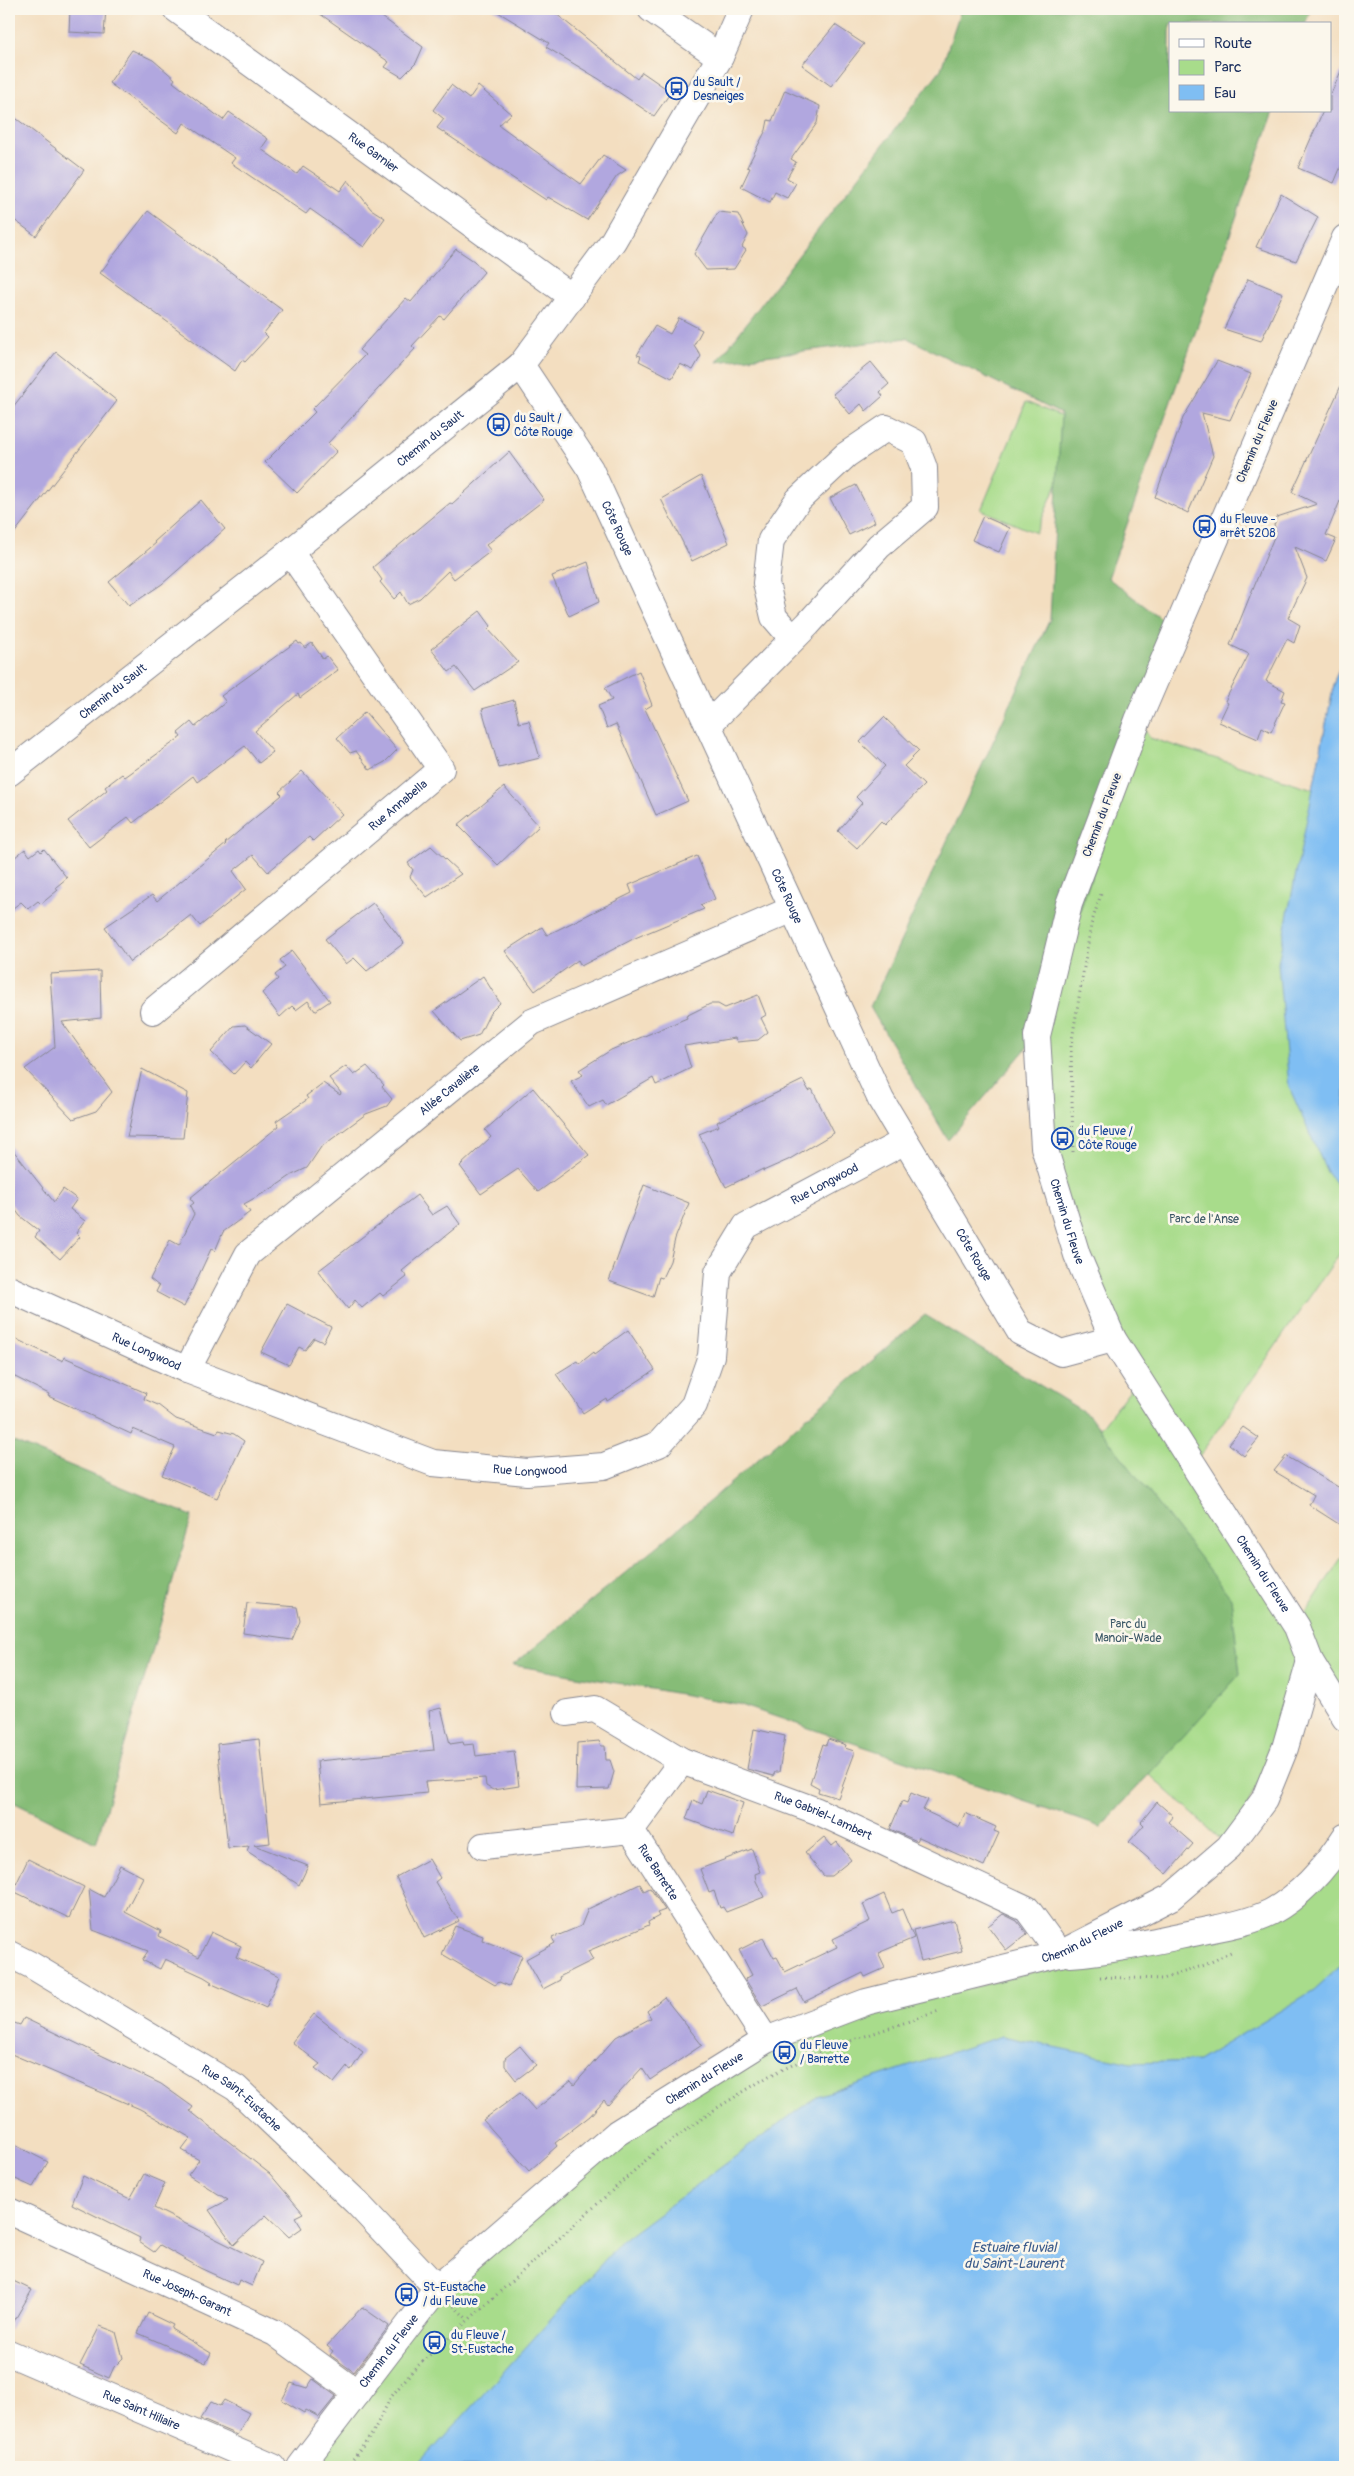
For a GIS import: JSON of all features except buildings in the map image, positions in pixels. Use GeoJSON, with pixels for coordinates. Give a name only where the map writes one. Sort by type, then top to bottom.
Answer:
{"type":"FeatureCollection","features":[{"type":"Feature","properties":{"kind":"street","name":"Rue Garnier"},"geometry":{"type":"LineString","coordinates":[[176,9],[572,296]]}},
{"type":"Feature","properties":{"kind":"street"},"geometry":{"type":"LineString","coordinates":[[651,9],[720,57]]}},
{"type":"Feature","properties":{"kind":"street","name":"Chemin du Sault"},"geometry":{"type":"LineString","coordinates":[[9,773],[290,552],[521,365],[613,241],[720,57],[741,9]]}},
{"type":"Feature","properties":{"kind":"street","name":"Chemin du Fleuve"},"geometry":{"type":"LineString","coordinates":[[300,2467],[437,2288],[617,2133],[766,2040],[866,2002],[1060,1954],[1171,1897],[1229,1847],[1264,1800],[1285,1748],[1310,1662],[1297,1627],[1113,1339],[1077,1255],[1044,1147],[1037,1036],[1069,904],[1138,720],[1345,238]]}},
{"type":"Feature","properties":{"kind":"street","name":"Côte Rouge"},"geometry":{"type":"LineString","coordinates":[[521,365],[590,469],[881,1100],[1020,1332],[1061,1354],[1113,1339]]}},
{"type":"Feature","properties":{"kind":"street"},"geometry":{"type":"LineString","coordinates":[[708,725],[793,639],[879,546],[925,508],[924,468],[914,442],[886,428],[846,455],[798,500],[772,540],[766,583],[774,617],[793,639]]}},
{"type":"Feature","properties":{"kind":"street","name":"Rue Annabella"},"geometry":{"type":"LineString","coordinates":[[153,1011],[442,769],[290,552]]}},
{"type":"Feature","properties":{"kind":"street","name":"Allée Cavalière"},"geometry":{"type":"LineString","coordinates":[[187,1370],[248,1254],[532,1022],[793,909]]}},
{"type":"Feature","properties":{"kind":"street","name":"Rue Longwood"},"geometry":{"type":"LineString","coordinates":[[9,1289],[187,1370],[433,1464],[527,1472],[604,1466],[659,1444],[694,1405],[711,1356],[718,1272],[746,1226],[906,1141]]}},
{"type":"Feature","properties":{"kind":"street"},"geometry":{"type":"LineString","coordinates":[[1310,1662],[1345,1718]]}},
{"type":"Feature","properties":{"kind":"street","name":"Rue Gabriel-Lambert"},"geometry":{"type":"LineString","coordinates":[[567,1713],[595,1709],[682,1761],[817,1810],[1027,1909],[1060,1954]]}},
{"type":"Feature","properties":{"kind":"street"},"geometry":{"type":"LineString","coordinates":[[631,1830],[682,1761]]}},
{"type":"Feature","properties":{"kind":"street","name":"Rue Barrette"},"geometry":{"type":"LineString","coordinates":[[483,1846],[631,1830],[766,2040]]}},
{"type":"Feature","properties":{"kind":"street"},"geometry":{"type":"LineString","coordinates":[[1060,1954],[1103,1952],[1239,1923],[1270,1912],[1300,1890],[1326,1867],[1345,1837]]}},
{"type":"Feature","properties":{"kind":"street","name":"Rue Saint-Eustache"},"geometry":{"type":"LineString","coordinates":[[9,1954],[31,1965],[236,2088],[356,2202],[437,2288]]}},
{"type":"Feature","properties":{"kind":"street","name":"Rue Joseph-Garant"},"geometry":{"type":"LineString","coordinates":[[9,2211],[275,2333],[357,2393]]}},
{"type":"Feature","properties":{"kind":"street","name":"Rue Saint Hiliaire"},"geometry":{"type":"LineString","coordinates":[[9,2353],[273,2467]]}},
{"type":"Feature","properties":{"kind":"path"},"geometry":{"type":"LineString","coordinates":[[1075,1161],[1073,1152],[1071,1046],[1091,925],[1103,888]]}},
{"type":"Feature","properties":{"kind":"path"},"geometry":{"type":"LineString","coordinates":[[1095,1975],[1105,1978],[1163,1979],[1205,1965],[1240,1947]]}},
{"type":"Feature","properties":{"kind":"path"},"geometry":{"type":"LineString","coordinates":[[347,2467],[372,2434],[391,2397],[413,2370],[655,2152],[717,2108],[769,2076],[824,2050],[939,2010]]}},
{"type":"Feature","properties":{"kind":"green space"},"geometry":{"type":"Polygon","coordinates":[[[961,9],[1311,9],[1306,22],[1169,22],[1169,112],[1274,112],[1108,578],[1176,630],[1037,1036],[948,1140],[870,1007],[1050,619],[1061,414],[907,338],[717,362],[941,69],[961,9]]]}},
{"type":"Feature","properties":{"kind":"green space"},"geometry":{"type":"Polygon","coordinates":[[[1026,402],[1082,425],[1036,533],[981,510],[1026,402]]]}},
{"type":"Feature","properties":{"kind":"green space"},"geometry":{"type":"Polygon","coordinates":[[[1345,656],[1345,1246],[1193,1465],[1297,1626],[1345,1552],[1345,1718],[1311,1662],[1229,1847],[1149,1774],[1101,1827],[886,1708],[1138,1379],[1077,1255],[1037,1036],[1138,720],[1150,738],[1313,789],[1335,679],[1345,656]]]}},
{"type":"Feature","properties":{"kind":"green space","name":"Parc du Manoir-Wade"},"geometry":{"type":"Polygon","coordinates":[[[925,1315],[1089,1415],[1231,1598],[1240,1674],[1101,1827],[738,1704],[513,1665],[659,1545],[925,1315]]]}},
{"type":"Feature","properties":{"kind":"green space"},"geometry":{"type":"Polygon","coordinates":[[[9,1440],[192,1516],[96,1843],[9,1800],[9,1440]]]}},
{"type":"Feature","properties":{"kind":"green space","name":"Estuaire fluvial du Saint-Laurent"},"geometry":{"type":"Polygon","coordinates":[[[1345,1837],[1345,2326],[1280,2467],[300,2467],[437,2288],[617,2133],[766,2040],[1270,1912],[1345,1837]]]}},
{"type":"Feature","properties":{"kind":"water"},"geometry":{"type":"Polygon","coordinates":[[[1345,656],[1345,1196],[1327,1172],[1289,1087],[1278,963],[1335,679],[1345,656]]]}},
{"type":"Feature","properties":{"kind":"water","name":"Estuaire fluvial du Saint-Laurent"},"geometry":{"type":"Polygon","coordinates":[[[1345,1962],[1345,2467],[417,2467],[623,2240],[817,2096],[1002,2036],[1131,2063],[1198,2061],[1314,1990],[1345,1962]]]}},
{"type":"Feature","properties":{"kind":"place","name":"du Sault / Desneiges"},"geometry":{"type":"Point","coordinates":[677,89]}},
{"type":"Feature","properties":{"kind":"place","name":"du Sault / Côte Rouge"},"geometry":{"type":"Point","coordinates":[498,425]}},
{"type":"Feature","properties":{"kind":"place","name":"du Fleuve - arrêt 5208"},"geometry":{"type":"Point","coordinates":[1204,526]}},
{"type":"Feature","properties":{"kind":"place","name":"du Fleuve / Côte Rouge"},"geometry":{"type":"Point","coordinates":[1062,1138]}},
{"type":"Feature","properties":{"kind":"place","name":"du Fleuve / Barrette"},"geometry":{"type":"Point","coordinates":[784,2052]}},
{"type":"Feature","properties":{"kind":"place","name":"St-Eustache / du Fleuve"},"geometry":{"type":"Point","coordinates":[407,2294]}},
{"type":"Feature","properties":{"kind":"place","name":"du Fleuve / St-Eustache"},"geometry":{"type":"Point","coordinates":[435,2342]}},
{"type":"Feature","properties":{"kind":"park label","name":"Parc de l'Anse"},"geometry":{"type":"Point","coordinates":[1204,1219]}}]}
